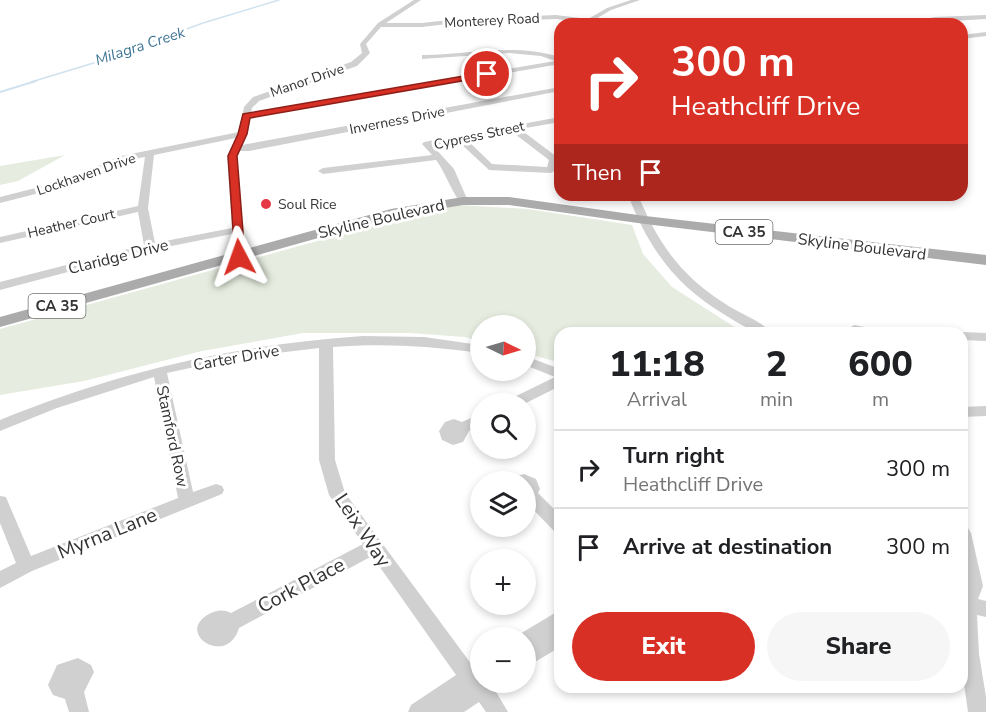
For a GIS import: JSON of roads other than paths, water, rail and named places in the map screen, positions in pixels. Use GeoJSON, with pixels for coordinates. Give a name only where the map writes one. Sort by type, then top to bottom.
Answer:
{"type":"FeatureCollection","features":[{"type":"Feature","properties":{"kind":"main road","name":"Skyline Boulevard"},"geometry":{"type":"LineString","coordinates":[[0,322],[396,212],[463,201],[509,201],[645,220],[986,260]]}},
{"type":"Feature","properties":{"kind":"street","name":"Manor Drive"},"geometry":{"type":"LineString","coordinates":[[246,116],[248,107],[262,96],[359,61],[366,54],[365,40],[382,23],[418,0]]}},
{"type":"Feature","properties":{"kind":"street","name":"Monterey Road"},"geometry":{"type":"LineString","coordinates":[[594,18],[609,9],[637,0]]}},
{"type":"Feature","properties":{"kind":"street"},"geometry":{"type":"LineString","coordinates":[[960,18],[986,17]]}},
{"type":"Feature","properties":{"kind":"street","name":"Monterey Road"},"geometry":{"type":"LineString","coordinates":[[382,23],[414,25],[450,21],[564,18]]}},
{"type":"Feature","properties":{"kind":"street"},"geometry":{"type":"LineString","coordinates":[[968,36],[986,34]]}},
{"type":"Feature","properties":{"kind":"street"},"geometry":{"type":"LineString","coordinates":[[425,57],[510,49],[537,52],[554,59]]}},
{"type":"Feature","properties":{"kind":"street"},"geometry":{"type":"LineString","coordinates":[[239,257],[232,156],[243,134],[246,116],[554,62]]}},
{"type":"Feature","properties":{"kind":"street","name":"Inverness Drive"},"geometry":{"type":"LineString","coordinates":[[235,148],[249,148],[554,90]]}},
{"type":"Feature","properties":{"kind":"street"},"geometry":{"type":"LineString","coordinates":[[549,91],[554,94]]}},
{"type":"Feature","properties":{"kind":"street","name":"Cypress Street"},"geometry":{"type":"LineString","coordinates":[[463,201],[449,169],[427,144],[554,120]]}},
{"type":"Feature","properties":{"kind":"street"},"geometry":{"type":"LineString","coordinates":[[459,138],[489,167],[551,170],[554,159],[512,127]]}},
{"type":"Feature","properties":{"kind":"street","name":"Lockhaven Drive"},"geometry":{"type":"LineString","coordinates":[[0,200],[63,184],[95,168],[124,158],[243,134]]}},
{"type":"Feature","properties":{"kind":"street"},"geometry":{"type":"LineString","coordinates":[[150,152],[143,208],[150,247]]}},
{"type":"Feature","properties":{"kind":"street"},"geometry":{"type":"LineString","coordinates":[[323,171],[437,157]]}},
{"type":"Feature","properties":{"kind":"street"},"geometry":{"type":"LineString","coordinates":[[639,201],[645,220],[668,261],[684,278],[722,308],[755,327]]}},
{"type":"Feature","properties":{"kind":"street","name":"Heather Court"},"geometry":{"type":"LineString","coordinates":[[0,240],[143,208]]}},
{"type":"Feature","properties":{"kind":"street","name":"Claridge Drive"},"geometry":{"type":"LineString","coordinates":[[0,286],[150,247],[237,230]]}},
{"type":"Feature","properties":{"kind":"street"},"geometry":{"type":"LineString","coordinates":[[968,336],[986,337]]}},
{"type":"Feature","properties":{"kind":"street","name":"Carter Drive"},"geometry":{"type":"LineString","coordinates":[[0,426],[96,390],[160,371],[238,355],[326,343],[386,340],[444,341],[470,347]]}},
{"type":"Feature","properties":{"kind":"street","name":"Leix Way"},"geometry":{"type":"LineString","coordinates":[[326,343],[327,460],[337,495],[373,547],[470,668]]}},
{"type":"Feature","properties":{"kind":"street"},"geometry":{"type":"LineString","coordinates":[[536,364],[554,372]]}},
{"type":"Feature","properties":{"kind":"street","name":"Stamford Row"},"geometry":{"type":"LineString","coordinates":[[160,371],[187,501]]}},
{"type":"Feature","properties":{"kind":"street"},"geometry":{"type":"LineString","coordinates":[[534,393],[554,383]]}},
{"type":"Feature","properties":{"kind":"street"},"geometry":{"type":"LineString","coordinates":[[968,412],[986,411]]}},
{"type":"Feature","properties":{"kind":"street"},"geometry":{"type":"LineString","coordinates":[[462,428],[470,424]]}},
{"type":"Feature","properties":{"kind":"street","name":"Myrna Lane"},"geometry":{"type":"LineString","coordinates":[[0,580],[26,566],[216,490]]}},
{"type":"Feature","properties":{"kind":"street"},"geometry":{"type":"LineString","coordinates":[[0,502],[26,566]]}},
{"type":"Feature","properties":{"kind":"street"},"geometry":{"type":"LineString","coordinates":[[536,503],[554,520]]}},
{"type":"Feature","properties":{"kind":"street","name":"Cork Place"},"geometry":{"type":"LineString","coordinates":[[230,622],[373,547]]}},
{"type":"Feature","properties":{"kind":"street"},"geometry":{"type":"LineString","coordinates":[[968,559],[974,586],[971,601],[969,654],[978,712]]}},
{"type":"Feature","properties":{"kind":"street"},"geometry":{"type":"LineString","coordinates":[[536,634],[554,622]]}},
{"type":"Feature","properties":{"kind":"street"},"geometry":{"type":"LineString","coordinates":[[536,652],[554,640]]}},
{"type":"Feature","properties":{"kind":"street"},"geometry":{"type":"LineString","coordinates":[[418,712],[470,685]]}},
{"type":"Feature","properties":{"kind":"street"},"geometry":{"type":"LineString","coordinates":[[73,688],[79,712]]}},
{"type":"Feature","properties":{"kind":"street"},"geometry":{"type":"LineString","coordinates":[[446,712],[470,689]]}},
{"type":"Feature","properties":{"kind":"street","name":"Leix Way"},"geometry":{"type":"LineString","coordinates":[[487,693],[498,712]]}},
{"type":"Feature","properties":{"kind":"waterway","name":"Milagra Creek"},"geometry":{"type":"LineString","coordinates":[[31,82],[97,62],[203,23],[279,0]]}},
{"type":"Feature","properties":{"kind":"waterway","name":"Milagra Creek"},"geometry":{"type":"LineString","coordinates":[[0,92],[36,81]]}},
{"type":"Feature","properties":{"kind":"place","name":"Soul Rice"},"geometry":{"type":"Point","coordinates":[266,204]}}]}
